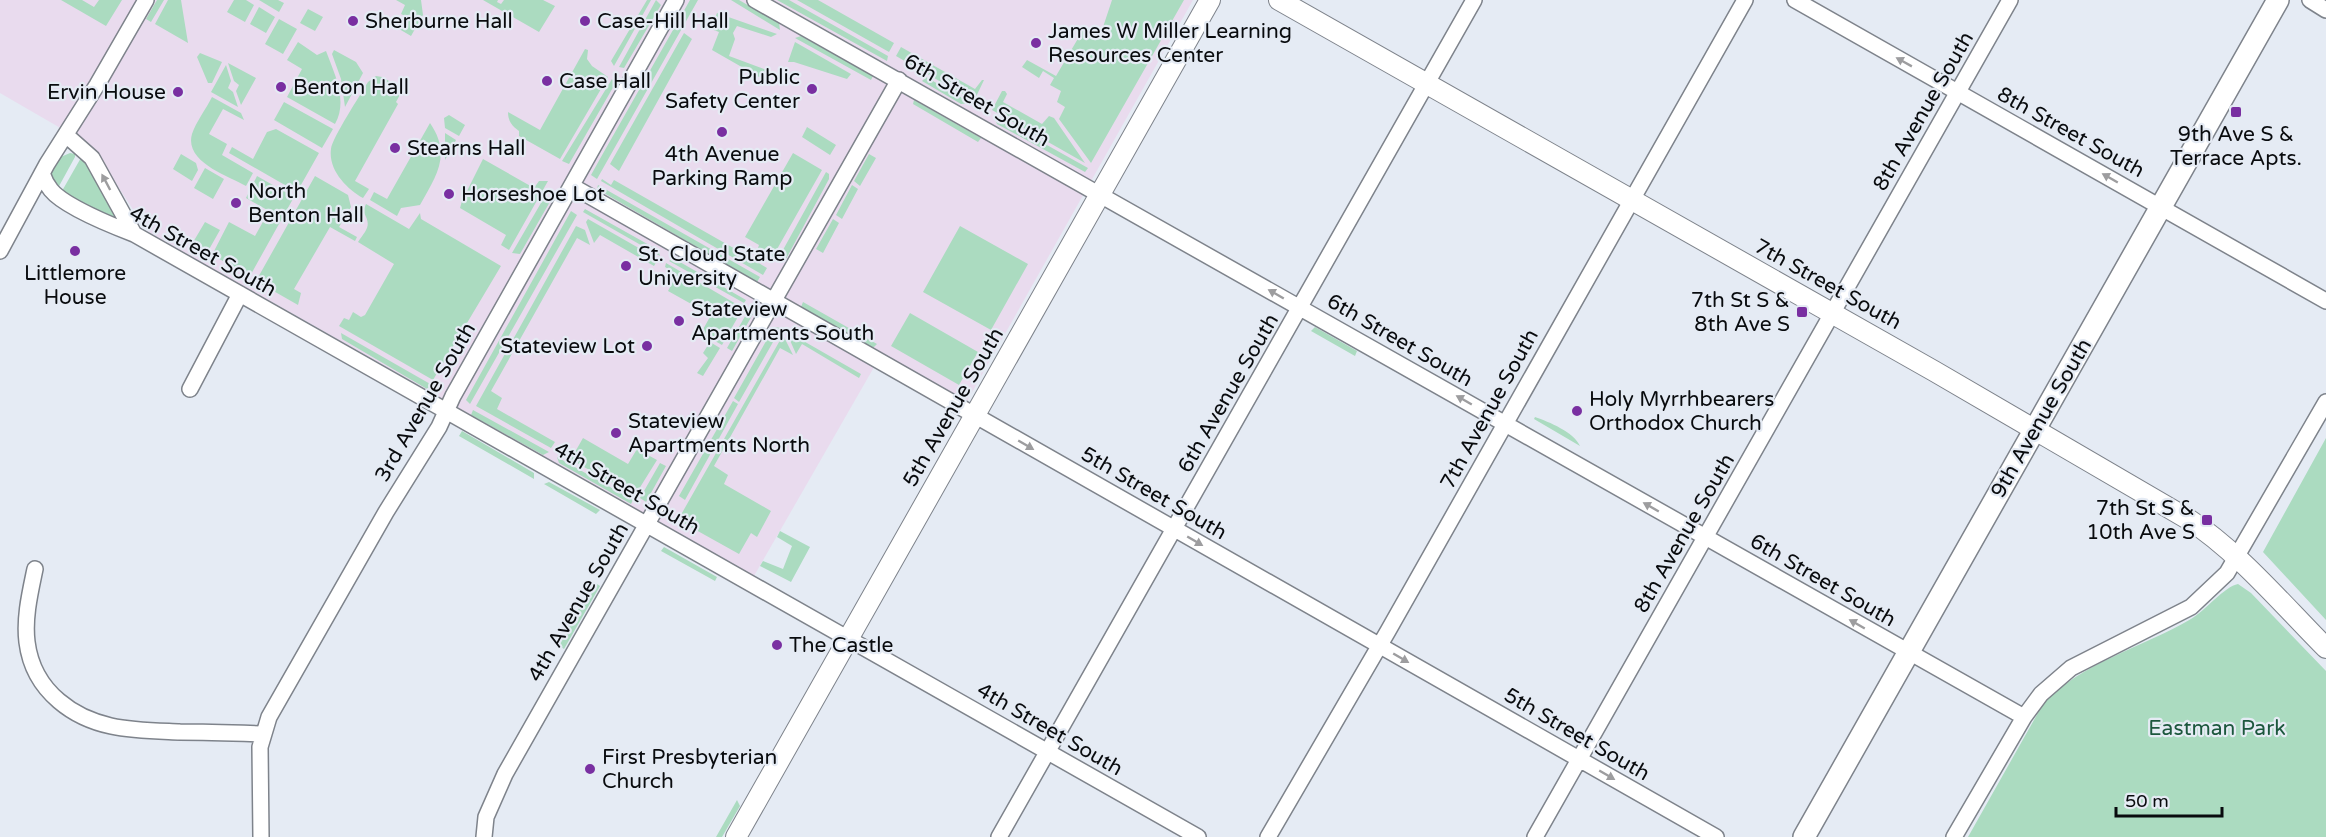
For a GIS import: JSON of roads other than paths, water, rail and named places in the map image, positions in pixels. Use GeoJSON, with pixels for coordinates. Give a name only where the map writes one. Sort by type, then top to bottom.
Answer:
{"type":"FeatureCollection","features":[{"type":"Feature","properties":{"kind":"main road","name":"9th Avenue South"},"geometry":{"type":"LineString","coordinates":[[1804,837],[2278,0]]}},
{"type":"Feature","properties":{"kind":"street"},"geometry":{"type":"LineString","coordinates":[[0,250],[42,173],[146,0]]}},
{"type":"Feature","properties":{"kind":"street","name":"3rd Avenue South"},"geometry":{"type":"LineString","coordinates":[[261,837],[260,747],[269,717],[447,411],[453,396],[676,0]]}},
{"type":"Feature","properties":{"kind":"street","name":"6th Street South"},"geometry":{"type":"LineString","coordinates":[[755,0],[2024,717]]}},
{"type":"Feature","properties":{"kind":"street","name":"5th Avenue South"},"geometry":{"type":"LineString","coordinates":[[736,837],[1210,0]]}},
{"type":"Feature","properties":{"kind":"street","name":"7th Street South"},"geometry":{"type":"LineString","coordinates":[[1279,0],[1632,199],[2202,527],[2326,648]]}},
{"type":"Feature","properties":{"kind":"street","name":"6th Avenue South"},"geometry":{"type":"LineString","coordinates":[[999,837],[1474,0]]}},
{"type":"Feature","properties":{"kind":"street","name":"7th Avenue South"},"geometry":{"type":"LineString","coordinates":[[1268,837],[1379,646],[1745,0]]}},
{"type":"Feature","properties":{"kind":"street","name":"8th Street South"},"geometry":{"type":"LineString","coordinates":[[1795,0],[2326,301]]}},
{"type":"Feature","properties":{"kind":"street","name":"8th Avenue South"},"geometry":{"type":"LineString","coordinates":[[1535,837],[2010,0]]}},
{"type":"Feature","properties":{"kind":"street"},"geometry":{"type":"LineString","coordinates":[[2310,0],[2326,10]]}},
{"type":"Feature","properties":{"kind":"street","name":"4th Avenue South"},"geometry":{"type":"LineString","coordinates":[[484,837],[489,809],[505,774],[899,80]]}},
{"type":"Feature","properties":{"kind":"street"},"geometry":{"type":"LineString","coordinates":[[66,135],[92,158],[134,234]]}},
{"type":"Feature","properties":{"kind":"street","name":"4th Street South"},"geometry":{"type":"LineString","coordinates":[[42,173],[49,188],[59,197],[134,234],[1198,837]]}},
{"type":"Feature","properties":{"kind":"street","name":"5th Street South"},"geometry":{"type":"LineString","coordinates":[[572,186],[1716,837]]}},
{"type":"Feature","properties":{"kind":"street"},"geometry":{"type":"LineString","coordinates":[[190,389],[240,294]]}},
{"type":"Feature","properties":{"kind":"street"},"geometry":{"type":"LineString","coordinates":[[1954,837],[2024,717],[2041,694],[2071,668],[2192,607],[2227,573],[2326,402]]}},
{"type":"Feature","properties":{"kind":"street"},"geometry":{"type":"LineString","coordinates":[[35,569],[27,614],[29,653],[38,678],[46,689],[71,711],[97,724],[134,730],[263,734]]}},
{"type":"Feature","properties":{"kind":"place","name":"Sherburne Hall"},"geometry":{"type":"Point","coordinates":[353,21]}},
{"type":"Feature","properties":{"kind":"place","name":"Case-Hill Hall"},"geometry":{"type":"Point","coordinates":[585,21]}},
{"type":"Feature","properties":{"kind":"place","name":"James W Miller Learning Resources Center"},"geometry":{"type":"Point","coordinates":[1036,43]}},
{"type":"Feature","properties":{"kind":"place","name":"Case Hall"},"geometry":{"type":"Point","coordinates":[547,81]}},
{"type":"Feature","properties":{"kind":"place","name":"Benton Hall"},"geometry":{"type":"Point","coordinates":[281,87]}},
{"type":"Feature","properties":{"kind":"place","name":"Public Safety Center"},"geometry":{"type":"Point","coordinates":[812,89]}},
{"type":"Feature","properties":{"kind":"place","name":"Ervin House"},"geometry":{"type":"Point","coordinates":[178,92]}},
{"type":"Feature","properties":{"kind":"place","name":"9th Ave S & Terrace Apts."},"geometry":{"type":"Point","coordinates":[2236,112]}},
{"type":"Feature","properties":{"kind":"place","name":"4th Avenue Parking Ramp"},"geometry":{"type":"Point","coordinates":[722,132]}},
{"type":"Feature","properties":{"kind":"place","name":"Stearns Hall"},"geometry":{"type":"Point","coordinates":[395,148]}},
{"type":"Feature","properties":{"kind":"place","name":"Horseshoe Lot"},"geometry":{"type":"Point","coordinates":[449,194]}},
{"type":"Feature","properties":{"kind":"place","name":"North Benton Hall"},"geometry":{"type":"Point","coordinates":[236,203]}},
{"type":"Feature","properties":{"kind":"place","name":"Littlemore House"},"geometry":{"type":"Point","coordinates":[75,251]}},
{"type":"Feature","properties":{"kind":"place","name":"St. Cloud State University"},"geometry":{"type":"Point","coordinates":[626,266]}},
{"type":"Feature","properties":{"kind":"place","name":"7th St S & 8th Ave S"},"geometry":{"type":"Point","coordinates":[1802,312]}},
{"type":"Feature","properties":{"kind":"place","name":"Stateview Apartments South"},"geometry":{"type":"Point","coordinates":[679,321]}},
{"type":"Feature","properties":{"kind":"place","name":"Stateview Lot"},"geometry":{"type":"Point","coordinates":[647,346]}},
{"type":"Feature","properties":{"kind":"place","name":"Holy Myrrhbearers Orthodox Church"},"geometry":{"type":"Point","coordinates":[1577,411]}},
{"type":"Feature","properties":{"kind":"place","name":"Stateview Apartments North"},"geometry":{"type":"Point","coordinates":[616,433]}},
{"type":"Feature","properties":{"kind":"place","name":"7th St S & 10th Ave S"},"geometry":{"type":"Point","coordinates":[2207,520]}},
{"type":"Feature","properties":{"kind":"place","name":"The Castle"},"geometry":{"type":"Point","coordinates":[777,645]}},
{"type":"Feature","properties":{"kind":"place","name":"First Presbyterian Church"},"geometry":{"type":"Point","coordinates":[590,769]}},
{"type":"Feature","properties":{"kind":"park label","name":"Eastman Park"},"geometry":{"type":"Point","coordinates":[2217,728]}}]}
